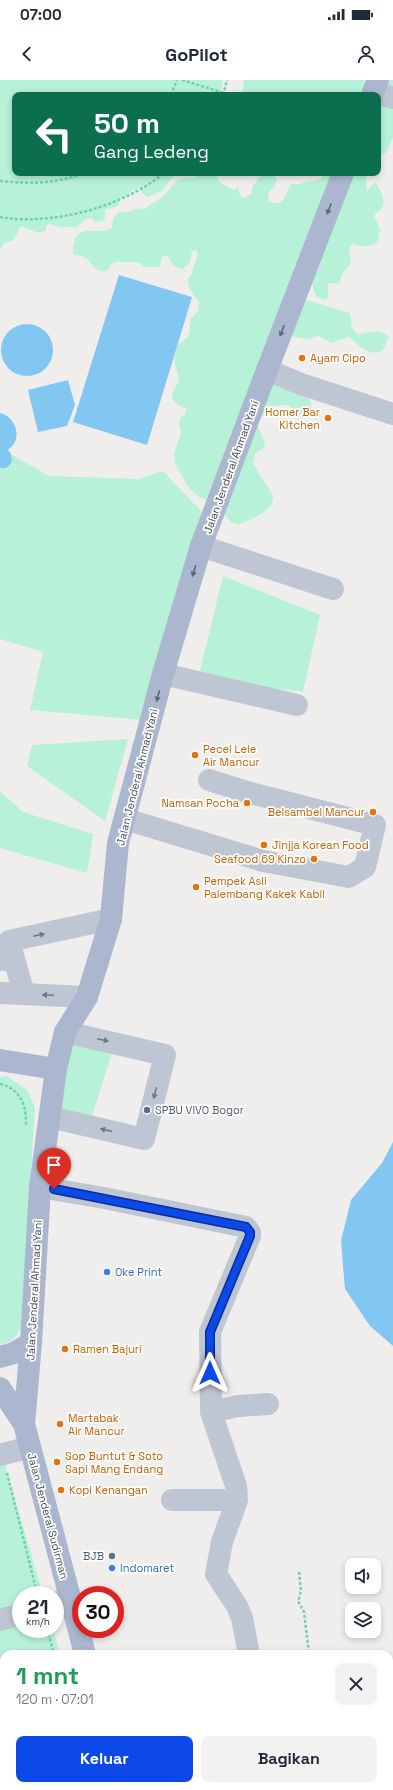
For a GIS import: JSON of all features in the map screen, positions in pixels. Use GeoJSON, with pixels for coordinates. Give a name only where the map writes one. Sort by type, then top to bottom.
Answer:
{"type":"FeatureCollection","features":[{"type":"Feature","properties":{"kind":"main road","name":"Jalan Jenderal Ahmad Yani"},"geometry":{"type":"LineString","coordinates":[[24,1424],[31,1343],[40,1187],[56,1069],[65,1032],[87,997],[111,919],[118,843],[163,674],[201,546],[342,176]]}},
{"type":"Feature","properties":{"kind":"main road"},"geometry":{"type":"LineString","coordinates":[[0,1060],[56,1069]]}},
{"type":"Feature","properties":{"kind":"main road"},"geometry":{"type":"LineString","coordinates":[[0,1357],[14,1353],[31,1343]]}},
{"type":"Feature","properties":{"kind":"main road"},"geometry":{"type":"LineString","coordinates":[[0,1388],[24,1424]]}},
{"type":"Feature","properties":{"kind":"main road","name":"Jalan Jenderal Sudirman"},"geometry":{"type":"LineString","coordinates":[[24,1424],[59,1586]]}},
{"type":"Feature","properties":{"kind":"main road","name":"Jalan Jenderal Sudirman"},"geometry":{"type":"LineString","coordinates":[[64,1605],[83,1650]]}},
{"type":"Feature","properties":{"kind":"street"},"geometry":{"type":"LineString","coordinates":[[267,370],[301,384],[393,414]]}},
{"type":"Feature","properties":{"kind":"street"},"geometry":{"type":"LineString","coordinates":[[201,546],[333,588]]}},
{"type":"Feature","properties":{"kind":"street"},"geometry":{"type":"LineString","coordinates":[[163,674],[297,705]]}},
{"type":"Feature","properties":{"kind":"street"},"geometry":{"type":"LineString","coordinates":[[125,819],[263,861],[349,877],[365,867],[375,825],[247,792],[209,780]]}},
{"type":"Feature","properties":{"kind":"street"},"geometry":{"type":"LineString","coordinates":[[24,994],[5,950],[111,919]]}},
{"type":"Feature","properties":{"kind":"street"},"geometry":{"type":"LineString","coordinates":[[0,993],[87,997]]}},
{"type":"Feature","properties":{"kind":"street"},"geometry":{"type":"LineString","coordinates":[[50,1117],[144,1139],[165,1055],[65,1032]]}},
{"type":"Feature","properties":{"kind":"street"},"geometry":{"type":"LineString","coordinates":[[40,1187],[246,1227],[250,1232],[250,1236],[210,1332],[211,1412],[236,1486],[237,1500],[222,1542],[216,1574],[237,1606],[242,1618],[248,1650]]}},
{"type":"Feature","properties":{"kind":"street"},"geometry":{"type":"LineString","coordinates":[[211,1412],[238,1406],[268,1404]]}},
{"type":"Feature","properties":{"kind":"street"},"geometry":{"type":"LineString","coordinates":[[1,1455],[30,1447]]}},
{"type":"Feature","properties":{"kind":"street"},"geometry":{"type":"LineString","coordinates":[[172,1500],[237,1500]]}},
{"type":"Feature","properties":{"kind":"street"},"geometry":{"type":"LineString","coordinates":[[0,1620],[12,1617]]}},
{"type":"Feature","properties":{"kind":"path"},"geometry":{"type":"LineString","coordinates":[[172,92],[178,80]]}},
{"type":"Feature","properties":{"kind":"path"},"geometry":{"type":"LineString","coordinates":[[182,80],[218,92]]}},
{"type":"Feature","properties":{"kind":"path"},"geometry":{"type":"LineString","coordinates":[[224,92],[227,80]]}},
{"type":"Feature","properties":{"kind":"path"},"geometry":{"type":"LineString","coordinates":[[0,181],[31,184],[51,182],[77,176]]}},
{"type":"Feature","properties":{"kind":"path"},"geometry":{"type":"LineString","coordinates":[[0,217],[13,219],[46,218],[81,213],[118,199],[150,184],[160,176]]}},
{"type":"Feature","properties":{"kind":"path"},"geometry":{"type":"LineString","coordinates":[[1,1455],[36,1586]]}},
{"type":"Feature","properties":{"kind":"path"},"geometry":{"type":"LineString","coordinates":[[299,1572],[300,1591],[298,1601],[304,1612],[309,1650]]}},
{"type":"Feature","properties":{"kind":"path"},"geometry":{"type":"LineString","coordinates":[[50,1638],[53,1650]]}},
{"type":"Feature","properties":{"kind":"green space"},"geometry":{"type":"Polygon","coordinates":[[[0,80],[223,80],[220,92],[12,92],[12,176],[175,176],[171,178],[163,190],[149,197],[145,196],[139,188],[134,190],[120,199],[118,206],[105,210],[105,218],[103,221],[96,222],[91,218],[87,218],[76,227],[62,227],[48,224],[46,226],[46,230],[39,233],[20,226],[12,241],[5,242],[0,250],[0,80]]]}},
{"type":"Feature","properties":{"kind":"green space"},"geometry":{"type":"Polygon","coordinates":[[[244,80],[393,80],[393,138],[386,153],[381,153],[381,92],[242,92],[244,80]]]}},
{"type":"Feature","properties":{"kind":"green space"},"geometry":{"type":"Polygon","coordinates":[[[217,176],[222,184],[234,190],[238,187],[240,196],[244,198],[252,193],[252,187],[260,176],[274,176],[277,180],[276,184],[269,192],[268,201],[278,203],[283,200],[291,184],[317,180],[323,176],[366,176],[367,191],[375,182],[381,191],[384,203],[381,209],[374,216],[380,229],[378,240],[375,244],[364,247],[353,244],[349,248],[351,263],[342,274],[339,284],[328,283],[328,297],[324,300],[315,294],[311,279],[303,299],[350,313],[352,328],[358,335],[374,332],[385,334],[388,337],[385,346],[377,353],[366,350],[349,337],[333,343],[318,336],[307,339],[290,336],[269,339],[265,343],[263,353],[259,357],[260,361],[306,394],[311,402],[311,408],[307,412],[297,414],[289,405],[273,406],[258,420],[257,425],[265,443],[263,448],[255,454],[253,464],[271,492],[273,497],[272,502],[270,506],[260,515],[237,524],[231,522],[210,501],[200,497],[190,489],[175,463],[174,453],[181,433],[179,423],[180,418],[184,415],[187,409],[181,407],[173,400],[172,394],[179,380],[174,359],[178,344],[187,338],[191,318],[198,311],[199,302],[191,291],[188,278],[192,274],[197,257],[197,250],[192,251],[190,262],[183,269],[174,266],[167,255],[162,257],[160,267],[143,266],[139,262],[117,262],[111,264],[109,269],[101,271],[96,269],[86,258],[73,254],[74,243],[77,236],[82,232],[100,231],[112,228],[113,218],[119,212],[126,212],[139,208],[145,209],[164,196],[178,180],[217,176]]]}},
{"type":"Feature","properties":{"kind":"green space"},"geometry":{"type":"Polygon","coordinates":[[[0,448],[49,476],[138,479],[163,471],[202,512],[143,720],[30,710],[43,652],[0,639],[0,448]]]}},
{"type":"Feature","properties":{"kind":"green space"},"geometry":{"type":"Polygon","coordinates":[[[223,576],[320,615],[303,692],[198,679],[223,576]]]}},
{"type":"Feature","properties":{"kind":"green space"},"geometry":{"type":"Polygon","coordinates":[[[128,739],[105,821],[27,766],[32,745],[128,739]]]}},
{"type":"Feature","properties":{"kind":"green space"},"geometry":{"type":"Polygon","coordinates":[[[0,791],[23,812],[93,834],[87,873],[0,848],[0,791]]]}},
{"type":"Feature","properties":{"kind":"green space"},"geometry":{"type":"Polygon","coordinates":[[[65,1032],[115,1043],[89,1126],[50,1117],[65,1032]]]}},
{"type":"Feature","properties":{"kind":"green space"},"geometry":{"type":"Polygon","coordinates":[[[7,1076],[28,1091],[35,1108],[21,1327],[13,1339],[0,1344],[0,1077],[7,1076]]]}},
{"type":"Feature","properties":{"kind":"green space"},"geometry":{"type":"Polygon","coordinates":[[[0,1447],[40,1586],[12,1586],[12,1638],[56,1638],[59,1650],[0,1650],[0,1447]]]}},
{"type":"Feature","properties":{"kind":"water"},"geometry":{"type":"Polygon","coordinates":[[[119,275],[192,297],[147,445],[73,422],[119,275]]]}},
{"type":"Feature","properties":{"kind":"water"},"geometry":{"type":"Polygon","coordinates":[[[27,324],[37,326],[45,332],[51,340],[53,350],[51,360],[45,368],[37,374],[27,376],[17,374],[9,368],[3,360],[1,350],[3,340],[9,332],[17,326],[27,324]]]}},
{"type":"Feature","properties":{"kind":"water"},"geometry":{"type":"Polygon","coordinates":[[[68,380],[75,405],[67,426],[38,432],[28,390],[68,380]]]}},
{"type":"Feature","properties":{"kind":"water"},"geometry":{"type":"Polygon","coordinates":[[[0,413],[11,419],[17,435],[13,446],[8,450],[11,454],[12,461],[8,467],[4,468],[0,468],[0,413]]]}},
{"type":"Feature","properties":{"kind":"water"},"geometry":{"type":"Polygon","coordinates":[[[393,1142],[393,1346],[370,1326],[345,1289],[341,1241],[351,1200],[382,1163],[393,1142]]]}},
{"type":"Feature","properties":{"kind":"place","name":"Ayam Cipo"},"geometry":{"type":"Point","coordinates":[302,358]}},
{"type":"Feature","properties":{"kind":"place","name":"Homer Bar Kitchen"},"geometry":{"type":"Point","coordinates":[328,418]}},
{"type":"Feature","properties":{"kind":"place","name":"Pecel Lele Air Mancur"},"geometry":{"type":"Point","coordinates":[195,755]}},
{"type":"Feature","properties":{"kind":"place","name":"Namsan Pocha"},"geometry":{"type":"Point","coordinates":[247,803]}},
{"type":"Feature","properties":{"kind":"place","name":"Belsambel Mancur"},"geometry":{"type":"Point","coordinates":[373,812]}},
{"type":"Feature","properties":{"kind":"place","name":"Jinjja Korean Food"},"geometry":{"type":"Point","coordinates":[264,845]}},
{"type":"Feature","properties":{"kind":"place","name":"Seafood 69 Kinzo"},"geometry":{"type":"Point","coordinates":[314,859]}},
{"type":"Feature","properties":{"kind":"place","name":"Pempek Asli Palembang Kakek Kabil"},"geometry":{"type":"Point","coordinates":[196,887]}},
{"type":"Feature","properties":{"kind":"place","name":"SPBU VIVO Bogor"},"geometry":{"type":"Point","coordinates":[147,1110]}},
{"type":"Feature","properties":{"kind":"place","name":"Oke Print"},"geometry":{"type":"Point","coordinates":[107,1272]}},
{"type":"Feature","properties":{"kind":"place","name":"Ramen Bajuri"},"geometry":{"type":"Point","coordinates":[65,1349]}},
{"type":"Feature","properties":{"kind":"place","name":"Martabak Air Mancur"},"geometry":{"type":"Point","coordinates":[60,1424]}},
{"type":"Feature","properties":{"kind":"place","name":"Sop Buntut & Soto Sapi Mang Endang"},"geometry":{"type":"Point","coordinates":[57,1462]}},
{"type":"Feature","properties":{"kind":"place","name":"Kopi Kenangan"},"geometry":{"type":"Point","coordinates":[61,1490]}},
{"type":"Feature","properties":{"kind":"place","name":"BJB"},"geometry":{"type":"Point","coordinates":[112,1556]}},
{"type":"Feature","properties":{"kind":"place","name":"Indomaret"},"geometry":{"type":"Point","coordinates":[112,1568]}},
{"type":"Feature","properties":{"kind":"route"},"geometry":{"type":"LineString","coordinates":[[54,1189],[246,1227],[250,1232],[250,1236],[210,1332],[210,1373]]}}]}
